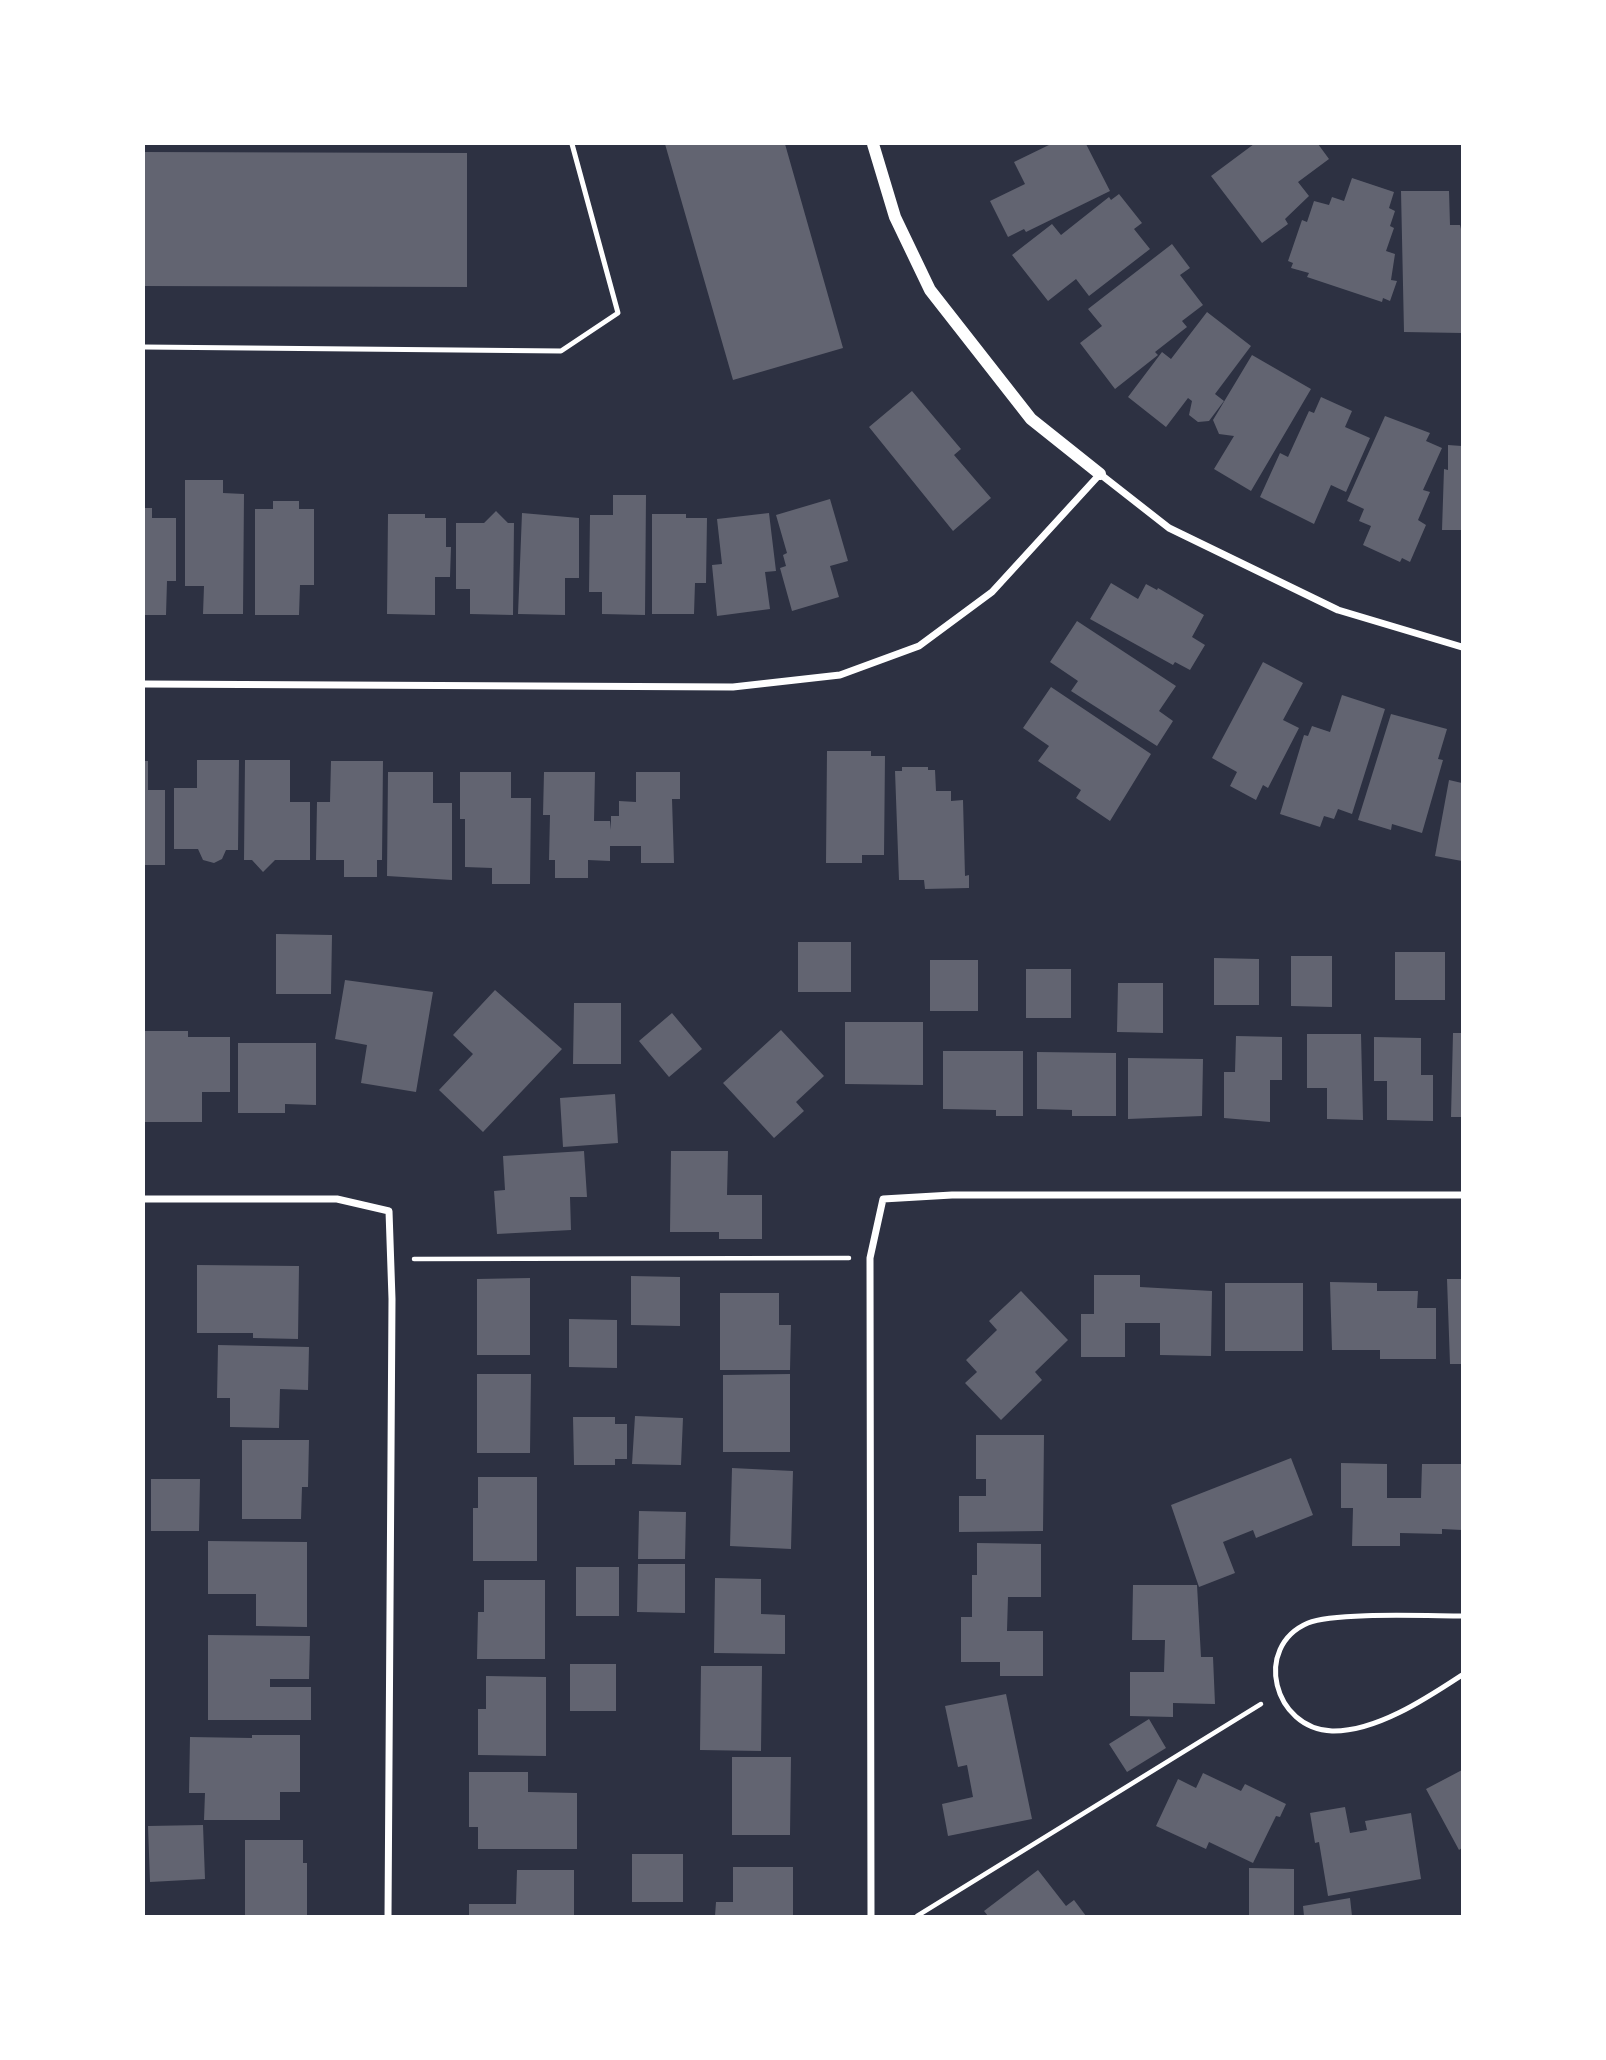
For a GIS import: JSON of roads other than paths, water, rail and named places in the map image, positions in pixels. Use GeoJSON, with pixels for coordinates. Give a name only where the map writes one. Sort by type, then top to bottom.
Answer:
{"type":"FeatureCollection","features":[{"type":"Feature","properties":{"kind":"street"},"geometry":{"type":"LineString","coordinates":[[873,144],[895,217],[930,290],[1031,419],[1169,528],[1338,610],[1462,647]]}},
{"type":"Feature","properties":{"kind":"street"},"geometry":{"type":"LineString","coordinates":[[144,684],[733,687],[840,675],[919,646],[992,592],[1100,474]]}},
{"type":"Feature","properties":{"kind":"street"},"geometry":{"type":"LineString","coordinates":[[871,1916],[870,1258],[883,1199],[952,1195],[1462,1195]]}},
{"type":"Feature","properties":{"kind":"street"},"geometry":{"type":"LineString","coordinates":[[144,1199],[337,1199],[389,1211],[392,1259],[388,1916]]}},
{"type":"Feature","properties":{"kind":"lane"},"geometry":{"type":"LineString","coordinates":[[144,347],[561,351],[618,313],[572,144]]}},
{"type":"Feature","properties":{"kind":"lane"},"geometry":{"type":"LineString","coordinates":[[1462,1616],[1321,1619],[1307,1623],[1295,1631],[1278,1654],[1275,1668],[1278,1693],[1290,1713],[1303,1724],[1335,1731],[1406,1711],[1462,1675]]}}]}
